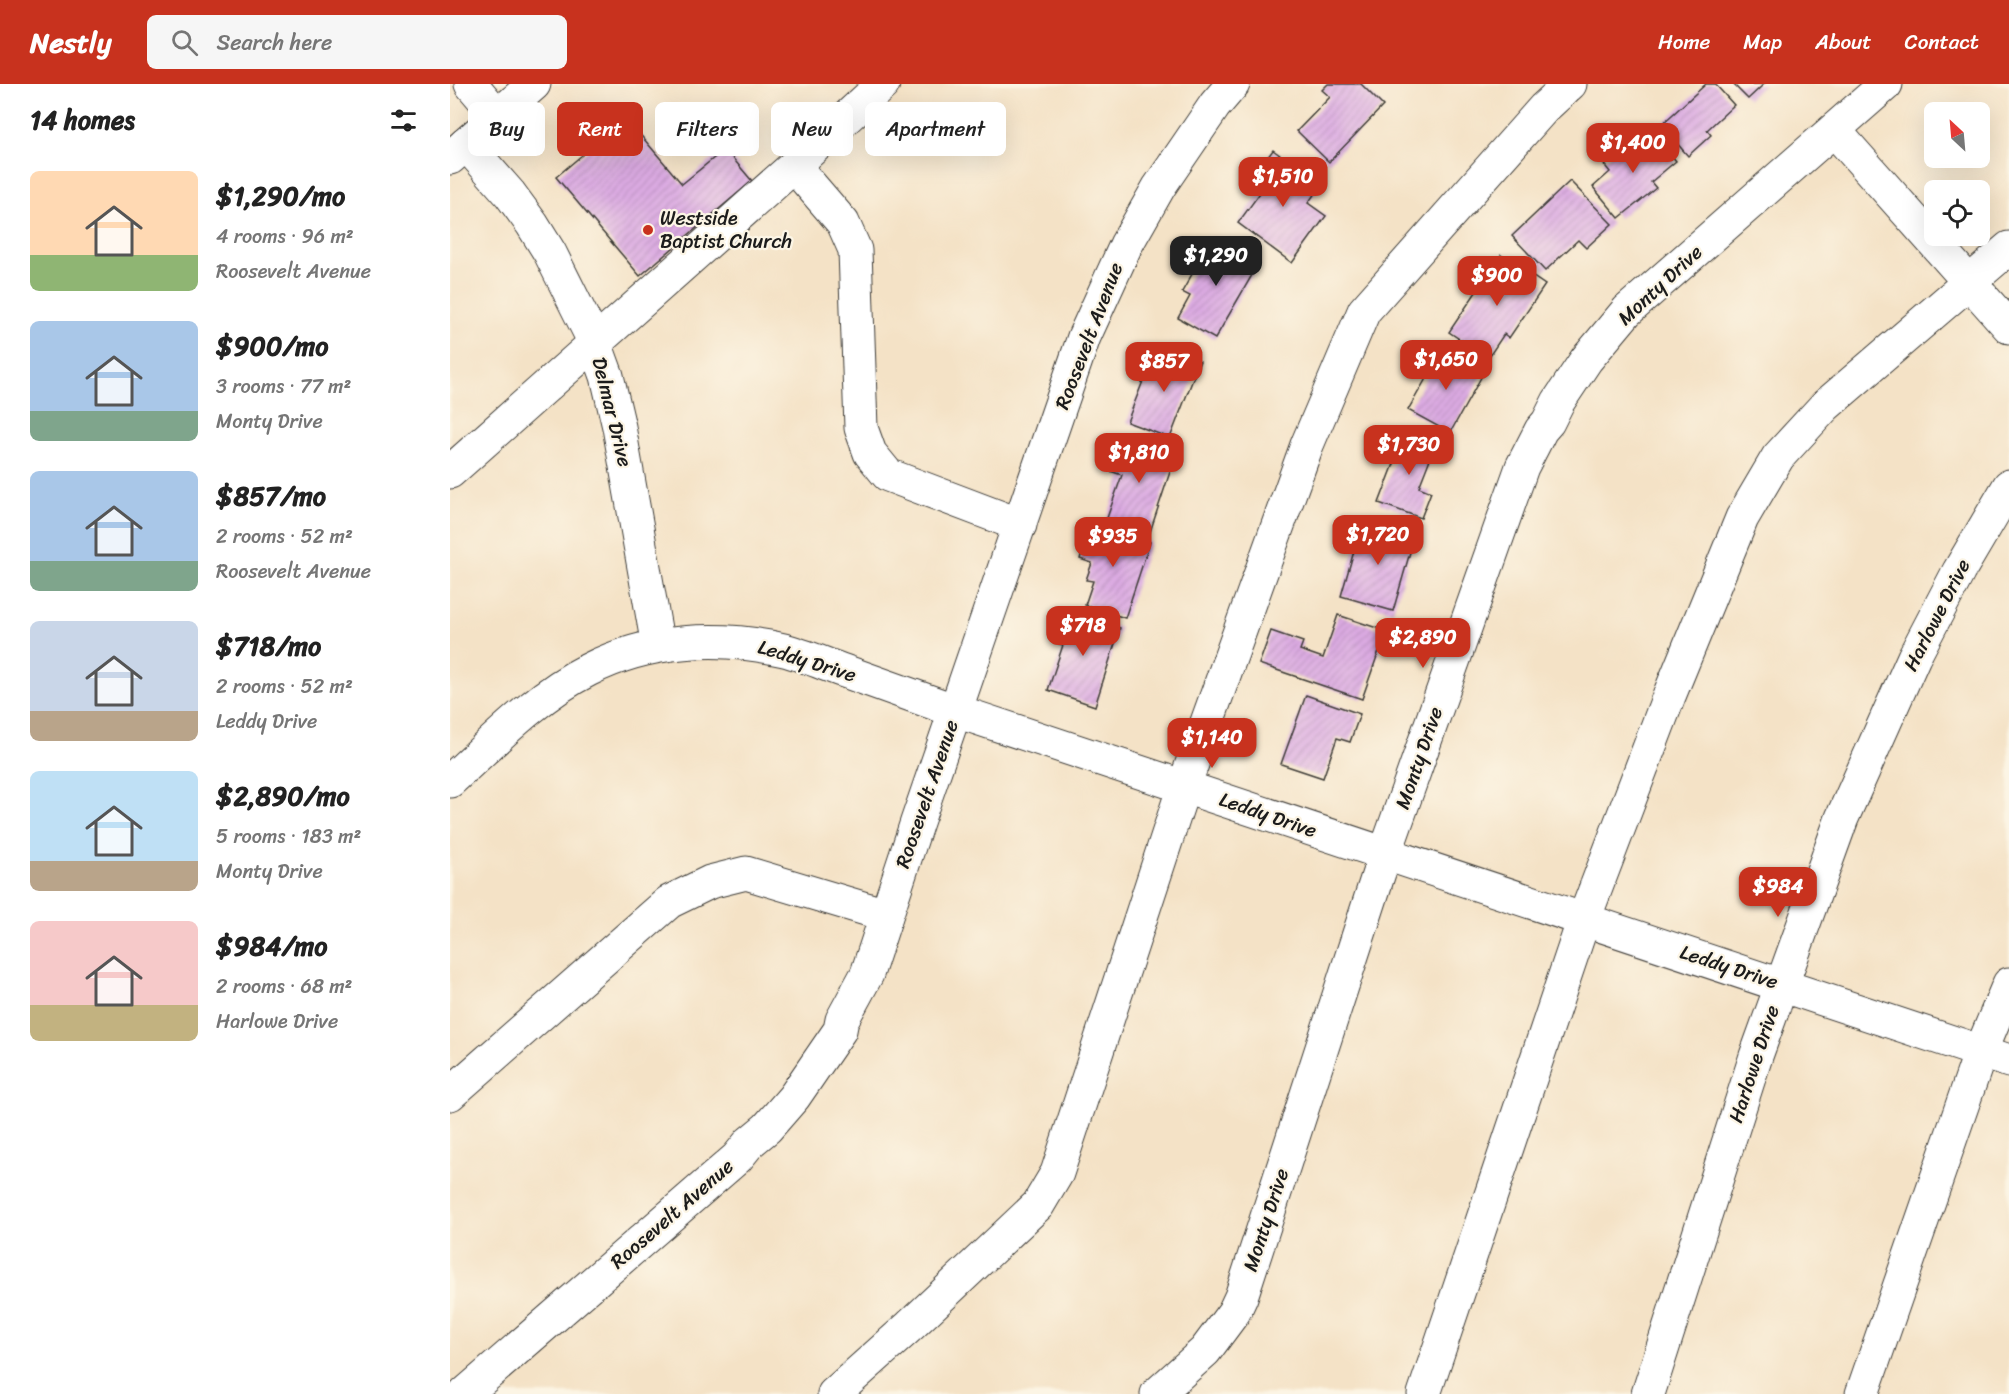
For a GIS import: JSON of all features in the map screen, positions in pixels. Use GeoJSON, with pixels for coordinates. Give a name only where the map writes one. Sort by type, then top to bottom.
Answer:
{"type":"FeatureCollection","features":[{"type":"Feature","properties":{"kind":"street"},"geometry":{"type":"LineString","coordinates":[[471,84],[486,102]]}},
{"type":"Feature","properties":{"kind":"street"},"geometry":{"type":"LineString","coordinates":[[514,102],[534,84]]}},
{"type":"Feature","properties":{"kind":"street"},"geometry":{"type":"LineString","coordinates":[[450,472],[883,84]]}},
{"type":"Feature","properties":{"kind":"street","name":"Roosevelt Avenue"},"geometry":{"type":"LineString","coordinates":[[465,1394],[698,1190],[709,1184],[767,1128],[806,1080],[840,1030],[842,1020],[867,974],[1084,337],[1126,245],[1176,160],[1215,105],[1233,84]]}},
{"type":"Feature","properties":{"kind":"street"},"geometry":{"type":"LineString","coordinates":[[834,1394],[1038,1205],[1057,1173],[1184,786],[1307,445],[1364,311],[1544,108],[1570,84]]}},
{"type":"Feature","properties":{"kind":"street","name":"Monty Drive"},"geometry":{"type":"LineString","coordinates":[[1162,1392],[1205,1351],[1234,1312],[1241,1297],[1385,854],[1522,467],[1541,430],[1586,360],[1627,311],[1886,84]]}},
{"type":"Feature","properties":{"kind":"street"},"geometry":{"type":"LineString","coordinates":[[1834,130],[2009,327]]}},
{"type":"Feature","properties":{"kind":"street","name":"Delmar Drive"},"geometry":{"type":"LineString","coordinates":[[458,151],[510,194],[532,224],[555,263],[595,343],[607,376],[619,427],[658,646]]}},
{"type":"Feature","properties":{"kind":"street"},"geometry":{"type":"LineString","coordinates":[[794,166],[843,223],[855,250],[861,428],[870,453],[888,475],[1020,525]]}},
{"type":"Feature","properties":{"kind":"street"},"geometry":{"type":"LineString","coordinates":[[1424,1394],[1584,919],[1669,696],[1742,518],[1778,456],[1825,406],[2009,248]]}},
{"type":"Feature","properties":{"kind":"street","name":"Harlowe Drive"},"geometry":{"type":"LineString","coordinates":[[1648,1394],[1781,984],[1842,818],[1914,657],[1959,571],[2009,486]]}},
{"type":"Feature","properties":{"kind":"street","name":"Leddy Drive"},"geometry":{"type":"LineString","coordinates":[[450,781],[543,698],[588,670],[631,652],[695,642],[737,642],[785,650],[956,711],[1995,1056]]}},
{"type":"Feature","properties":{"kind":"street"},"geometry":{"type":"LineString","coordinates":[[450,1094],[669,902],[710,882],[746,873],[886,915]]}},
{"type":"Feature","properties":{"kind":"street"},"geometry":{"type":"LineString","coordinates":[[1862,1394],[1995,1056],[2009,984]]}},
{"type":"Feature","properties":{"kind":"building"},"geometry":{"type":"Polygon","coordinates":[[[1328,84],[1361,84],[1383,106],[1329,162],[1297,131],[1330,97],[1322,90],[1328,84]]]}},
{"type":"Feature","properties":{"kind":"building"},"geometry":{"type":"Polygon","coordinates":[[[1706,84],[1715,84],[1734,105],[1707,130],[1711,135],[1688,156],[1661,125],[1706,84]]]}},
{"type":"Feature","properties":{"kind":"building"},"geometry":{"type":"Polygon","coordinates":[[[1733,84],[1764,84],[1748,99],[1733,84]]]}},
{"type":"Feature","properties":{"kind":"building"},"geometry":{"type":"Polygon","coordinates":[[[1653,133],[1676,161],[1651,182],[1656,188],[1619,218],[1593,187],[1610,172],[1602,162],[1623,145],[1630,153],[1653,133]]]}},
{"type":"Feature","properties":{"kind":"building","name":"Westside Baptist Church"},"geometry":{"type":"Polygon","coordinates":[[[643,138],[655,152],[655,156],[658,156],[682,184],[716,156],[731,156],[752,181],[640,276],[556,177],[581,156],[643,156],[643,138]]]}},
{"type":"Feature","properties":{"kind":"building"},"geometry":{"type":"Polygon","coordinates":[[[1273,150],[1321,185],[1308,203],[1326,216],[1292,263],[1238,223],[1265,186],[1253,177],[1273,150]]]}},
{"type":"Feature","properties":{"kind":"building"},"geometry":{"type":"Polygon","coordinates":[[[1570,181],[1612,224],[1586,248],[1578,240],[1545,271],[1512,236],[1570,181]]]}},
{"type":"Feature","properties":{"kind":"building"},"geometry":{"type":"Polygon","coordinates":[[[1213,237],[1259,263],[1215,339],[1178,318],[1190,296],[1182,292],[1213,237]]]}},
{"type":"Feature","properties":{"kind":"building"},"geometry":{"type":"Polygon","coordinates":[[[1501,255],[1545,285],[1509,338],[1504,334],[1488,358],[1449,332],[1501,255]]]}},
{"type":"Feature","properties":{"kind":"building"},"geometry":{"type":"Polygon","coordinates":[[[1164,347],[1200,361],[1170,438],[1127,422],[1145,376],[1152,378],[1164,347]]]}},
{"type":"Feature","properties":{"kind":"building"},"geometry":{"type":"Polygon","coordinates":[[[1443,349],[1484,372],[1450,433],[1408,410],[1443,349]]]}},
{"type":"Feature","properties":{"kind":"building"},"geometry":{"type":"Polygon","coordinates":[[[1407,430],[1437,441],[1419,487],[1431,492],[1421,518],[1379,503],[1407,430]]]}},
{"type":"Feature","properties":{"kind":"building"},"geometry":{"type":"Polygon","coordinates":[[[1121,439],[1175,457],[1150,532],[1107,518],[1122,475],[1110,471],[1121,439]]]}},
{"type":"Feature","properties":{"kind":"building"},"geometry":{"type":"Polygon","coordinates":[[[1363,520],[1415,535],[1393,611],[1341,596],[1363,520]]]}},
{"type":"Feature","properties":{"kind":"building"},"geometry":{"type":"Polygon","coordinates":[[[1091,523],[1150,542],[1125,618],[1085,605],[1093,581],[1086,580],[1092,563],[1080,559],[1091,523]]]}},
{"type":"Feature","properties":{"kind":"building"},"geometry":{"type":"Polygon","coordinates":[[[1066,610],[1120,628],[1095,706],[1048,690],[1063,645],[1056,643],[1066,610]]]}},
{"type":"Feature","properties":{"kind":"building"},"geometry":{"type":"Polygon","coordinates":[[[1338,615],[1386,631],[1362,699],[1259,664],[1271,631],[1303,642],[1300,650],[1323,658],[1338,615]]]}},
{"type":"Feature","properties":{"kind":"building"},"geometry":{"type":"Polygon","coordinates":[[[1306,695],[1360,714],[1350,742],[1337,738],[1323,778],[1281,764],[1306,695]]]}},
{"type":"Feature","properties":{"kind":"place","name":"Westside Baptist Church"},"geometry":{"type":"Point","coordinates":[648,230]}}]}
